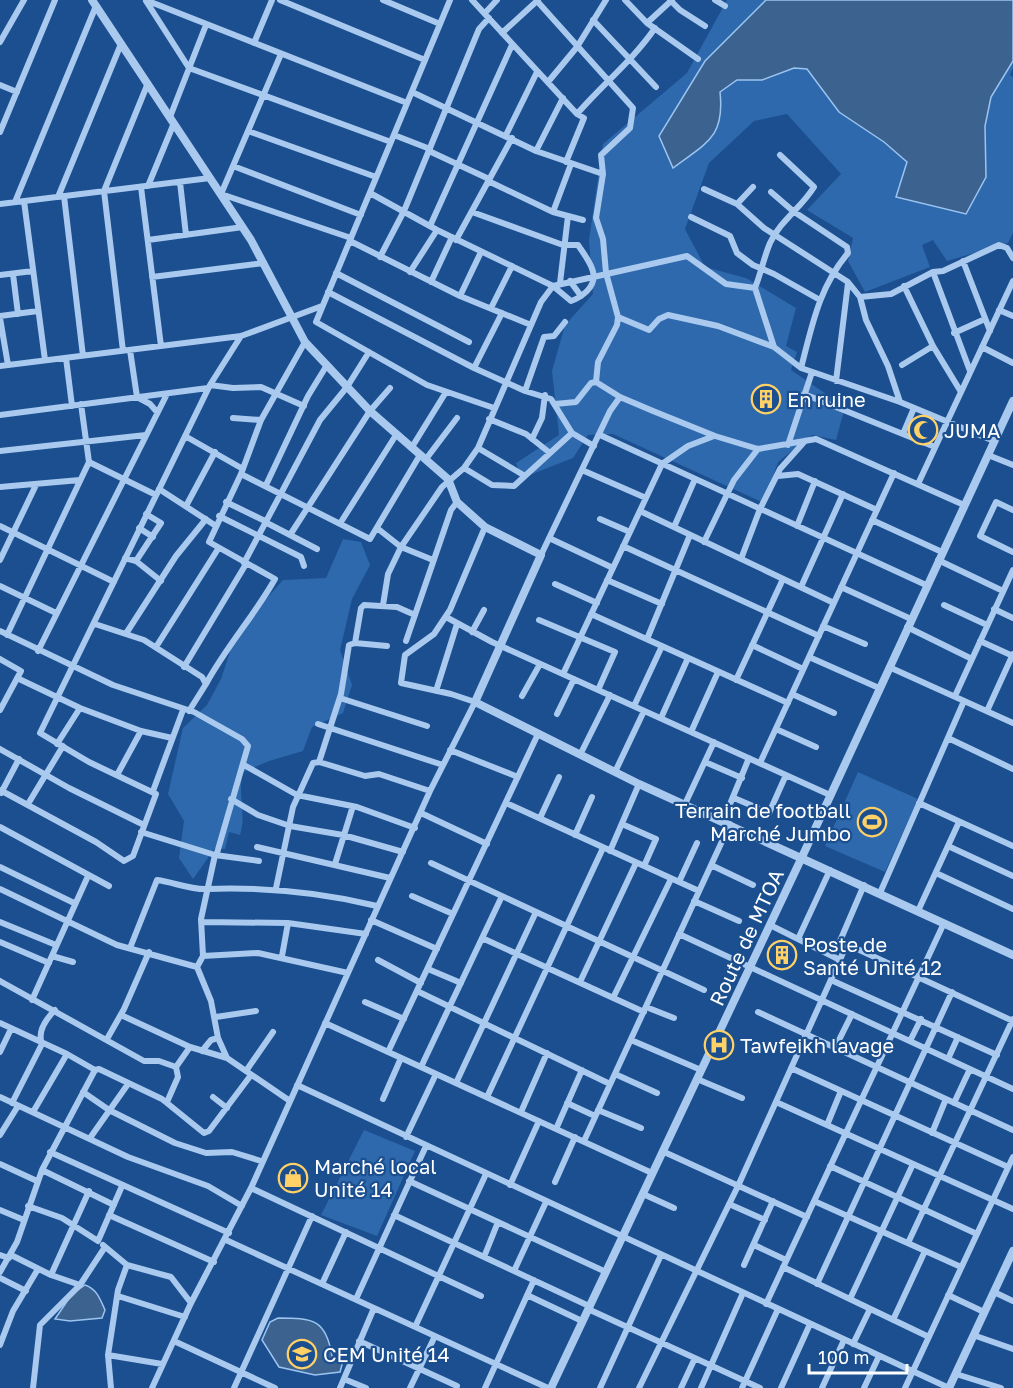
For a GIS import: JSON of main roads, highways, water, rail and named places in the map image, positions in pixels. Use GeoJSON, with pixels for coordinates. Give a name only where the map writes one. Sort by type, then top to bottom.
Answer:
{"type":"FeatureCollection","features":[{"type":"Feature","properties":{"kind":"place","name":"En ruine"},"geometry":{"type":"Point","coordinates":[766,399]}},
{"type":"Feature","properties":{"kind":"place","name":"JUMA"},"geometry":{"type":"Point","coordinates":[923,430]}},
{"type":"Feature","properties":{"kind":"place","name":"Terrain de football Marché Jumbo"},"geometry":{"type":"Point","coordinates":[872,822]}},
{"type":"Feature","properties":{"kind":"place","name":"Poste de Santé Unité 12"},"geometry":{"type":"Point","coordinates":[782,955]}},
{"type":"Feature","properties":{"kind":"place","name":"Tawfeikh lavage"},"geometry":{"type":"Point","coordinates":[719,1045]}},
{"type":"Feature","properties":{"kind":"place","name":"Marché local Unité 14"},"geometry":{"type":"Point","coordinates":[293,1178]}},
{"type":"Feature","properties":{"kind":"place","name":"CEM Unité 14"},"geometry":{"type":"Point","coordinates":[302,1354]}}]}
